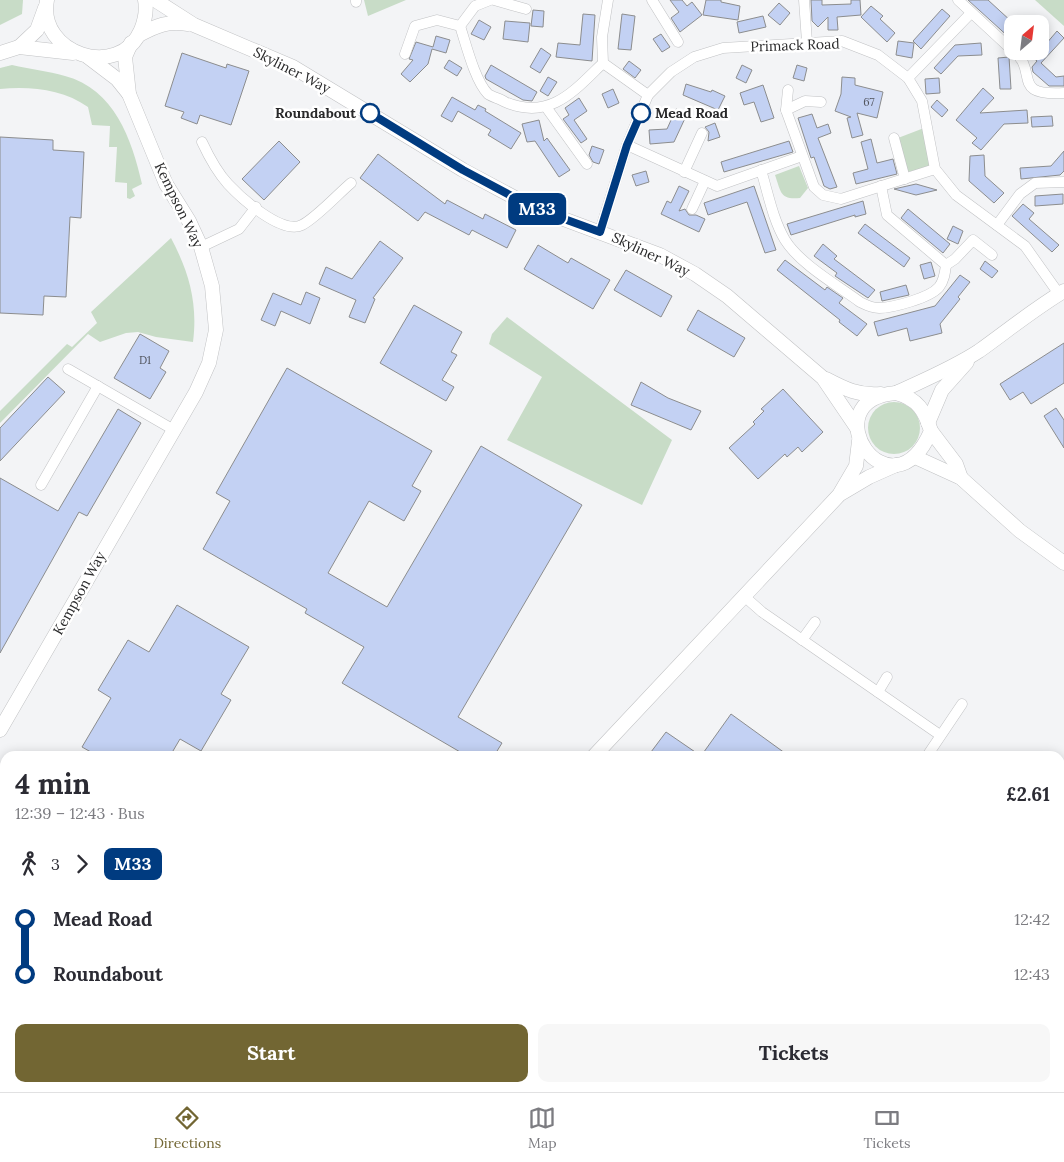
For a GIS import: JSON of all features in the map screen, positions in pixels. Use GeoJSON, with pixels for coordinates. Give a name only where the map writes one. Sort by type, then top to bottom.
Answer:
{"type":"FeatureCollection","features":[{"type":"Feature","properties":{"kind":"street","name":"Kempson Way"},"geometry":{"type":"LineString","coordinates":[[0,730],[196,392],[209,363],[216,330],[212,286],[201,247],[189,221],[166,184],[129,94],[125,57],[144,20],[145,0]]}},
{"type":"Feature","properties":{"kind":"street","name":"Skyliner Way"},"geometry":{"type":"LineString","coordinates":[[155,0],[194,25],[293,67],[463,170],[534,208],[660,255],[695,274],[727,296],[824,378],[850,392],[865,395],[890,394]]}},
{"type":"Feature","properties":{"kind":"street"},"geometry":{"type":"LineString","coordinates":[[460,26],[475,6],[490,0]]}},
{"type":"Feature","properties":{"kind":"street"},"geometry":{"type":"LineString","coordinates":[[494,0],[526,9]]}},
{"type":"Feature","properties":{"kind":"street"},"geometry":{"type":"LineString","coordinates":[[460,26],[472,64],[488,94],[516,106],[546,107],[572,95],[603,63],[602,37],[610,0]]}},
{"type":"Feature","properties":{"kind":"street"},"geometry":{"type":"LineString","coordinates":[[652,0],[678,42]]}},
{"type":"Feature","properties":{"kind":"street"},"geometry":{"type":"LineString","coordinates":[[804,0],[807,42]]}},
{"type":"Feature","properties":{"kind":"street"},"geometry":{"type":"LineString","coordinates":[[958,0],[1004,42]]}},
{"type":"Feature","properties":{"kind":"street","name":"Kempson Way"},"geometry":{"type":"LineString","coordinates":[[47,2],[48,19],[53,34],[63,45],[82,55],[116,79],[129,94]]}},
{"type":"Feature","properties":{"kind":"street"},"geometry":{"type":"LineString","coordinates":[[0,53],[19,48],[37,30],[47,2]]}},
{"type":"Feature","properties":{"kind":"street"},"geometry":{"type":"LineString","coordinates":[[908,78],[971,12]]}},
{"type":"Feature","properties":{"kind":"street"},"geometry":{"type":"LineString","coordinates":[[405,54],[415,26],[437,20],[460,26]]}},
{"type":"Feature","properties":{"kind":"street","name":"Skyliner Way"},"geometry":{"type":"LineString","coordinates":[[19,48],[82,55],[111,55],[159,24],[171,22],[194,25]]}},
{"type":"Feature","properties":{"kind":"street","name":"Primack Road"},"geometry":{"type":"LineString","coordinates":[[600,232],[627,145],[648,94],[671,72],[694,57],[724,48],[842,41],[878,55],[908,78],[922,101],[935,169],[952,191],[972,209],[1025,246],[1061,293]]}},
{"type":"Feature","properties":{"kind":"street"},"geometry":{"type":"LineString","coordinates":[[1021,60],[1024,64],[1026,78],[1030,86],[1042,94],[1064,93]]}},
{"type":"Feature","properties":{"kind":"street"},"geometry":{"type":"LineString","coordinates":[[603,63],[648,94]]}},
{"type":"Feature","properties":{"kind":"street"},"geometry":{"type":"LineString","coordinates":[[788,90],[786,110],[814,186],[823,195],[831,199],[841,199],[935,169]]}},
{"type":"Feature","properties":{"kind":"street"},"geometry":{"type":"LineString","coordinates":[[786,110],[805,101],[821,102]]}},
{"type":"Feature","properties":{"kind":"street"},"geometry":{"type":"LineString","coordinates":[[546,107],[587,164]]}},
{"type":"Feature","properties":{"kind":"street"},"geometry":{"type":"LineString","coordinates":[[684,172],[702,133]]}},
{"type":"Feature","properties":{"kind":"street"},"geometry":{"type":"LineString","coordinates":[[894,138],[905,178]]}},
{"type":"Feature","properties":{"kind":"street"},"geometry":{"type":"LineString","coordinates":[[202,142],[214,165],[228,184],[256,208],[277,223],[289,228],[301,226],[351,183]]}},
{"type":"Feature","properties":{"kind":"street"},"geometry":{"type":"LineString","coordinates":[[627,145],[717,186],[802,156]]}},
{"type":"Feature","properties":{"kind":"street"},"geometry":{"type":"LineString","coordinates":[[761,170],[785,240],[797,254],[860,302],[872,308],[882,308],[927,296],[938,288],[944,277],[946,265],[973,240],[992,255]]}},
{"type":"Feature","properties":{"kind":"street"},"geometry":{"type":"LineString","coordinates":[[692,209],[705,181]]}},
{"type":"Feature","properties":{"kind":"street"},"geometry":{"type":"LineString","coordinates":[[997,225],[1020,194],[1035,183],[1064,182]]}},
{"type":"Feature","properties":{"kind":"street"},"geometry":{"type":"LineString","coordinates":[[881,186],[887,215],[946,265]]}},
{"type":"Feature","properties":{"kind":"street"},"geometry":{"type":"LineString","coordinates":[[201,247],[239,229],[256,208]]}},
{"type":"Feature","properties":{"kind":"street"},"geometry":{"type":"LineString","coordinates":[[599,751],[839,495],[856,466],[859,417],[873,399],[932,377],[978,351],[1032,311],[1061,293]]}},
{"type":"Feature","properties":{"kind":"street"},"geometry":{"type":"LineString","coordinates":[[839,495],[869,477],[915,457],[923,448],[942,390],[978,351]]}},
{"type":"Feature","properties":{"kind":"street"},"geometry":{"type":"LineString","coordinates":[[68,370],[174,430]]}},
{"type":"Feature","properties":{"kind":"street","name":"Skyliner Way"},"geometry":{"type":"LineString","coordinates":[[824,378],[858,435]]}},
{"type":"Feature","properties":{"kind":"street"},"geometry":{"type":"LineString","coordinates":[[41,485],[98,386]]}},
{"type":"Feature","properties":{"kind":"street"},"geometry":{"type":"LineString","coordinates":[[890,394],[908,396],[918,403],[925,412],[930,427],[956,464],[961,478]]}},
{"type":"Feature","properties":{"kind":"street"},"geometry":{"type":"LineString","coordinates":[[858,435],[865,451],[874,459],[885,464],[896,464]]}},
{"type":"Feature","properties":{"kind":"street"},"geometry":{"type":"LineString","coordinates":[[915,457],[961,478],[1020,531],[1064,563]]}},
{"type":"Feature","properties":{"kind":"street"},"geometry":{"type":"LineString","coordinates":[[745,597],[762,612],[940,735]]}},
{"type":"Feature","properties":{"kind":"street"},"geometry":{"type":"LineString","coordinates":[[802,640],[815,622]]}},
{"type":"Feature","properties":{"kind":"street"},"geometry":{"type":"LineString","coordinates":[[878,692],[887,677]]}},
{"type":"Feature","properties":{"kind":"street"},"geometry":{"type":"LineString","coordinates":[[930,751],[962,704]]}},
{"type":"Feature","properties":{"kind":"green space"},"geometry":{"type":"Polygon","coordinates":[[[0,0],[23,0],[22,14],[0,25],[0,0]]]}},
{"type":"Feature","properties":{"kind":"green space"},"geometry":{"type":"Polygon","coordinates":[[[364,0],[406,0],[368,16],[364,0]]]}},
{"type":"Feature","properties":{"kind":"green space"},"geometry":{"type":"Polygon","coordinates":[[[1035,0],[1064,0],[1064,26],[1035,0]]]}},
{"type":"Feature","properties":{"kind":"green space"},"geometry":{"type":"Polygon","coordinates":[[[12,65],[65,76],[82,83],[96,92],[108,104],[126,133],[138,167],[142,184],[132,189],[135,196],[130,199],[127,198],[127,183],[115,182],[117,147],[109,147],[110,126],[92,125],[88,107],[68,96],[46,90],[0,89],[0,68],[12,65]]]}},
{"type":"Feature","properties":{"kind":"green space"},"geometry":{"type":"Polygon","coordinates":[[[924,128],[931,166],[908,172],[898,138],[924,128]]]}},
{"type":"Feature","properties":{"kind":"green space"},"geometry":{"type":"Polygon","coordinates":[[[799,166],[808,188],[800,198],[788,198],[782,194],[775,175],[799,166]]]}},
{"type":"Feature","properties":{"kind":"green space"},"geometry":{"type":"Polygon","coordinates":[[[171,238],[183,263],[191,288],[194,314],[193,342],[156,337],[138,332],[126,333],[100,342],[88,334],[0,423],[0,411],[67,344],[72,347],[97,323],[91,312],[171,238]]]}},
{"type":"Feature","properties":{"kind":"green space"},"geometry":{"type":"Polygon","coordinates":[[[507,317],[672,440],[642,505],[507,440],[542,377],[489,344],[492,334],[507,317]]]}},
{"type":"Feature","properties":{"kind":"green space"},"geometry":{"type":"Polygon","coordinates":[[[889,402],[899,402],[913,409],[920,423],[920,433],[913,447],[899,454],[889,454],[879,450],[872,443],[868,433],[868,423],[872,413],[879,406],[889,402]]]}},
{"type":"Feature","properties":{"kind":"building"},"geometry":{"type":"Polygon","coordinates":[[[670,0],[682,0],[687,6],[692,2],[702,15],[680,32],[671,18],[679,12],[670,0]]]}},
{"type":"Feature","properties":{"kind":"building"},"geometry":{"type":"Polygon","coordinates":[[[706,0],[721,0],[721,2],[740,6],[738,20],[703,15],[706,0]]]}},
{"type":"Feature","properties":{"kind":"building"},"geometry":{"type":"Polygon","coordinates":[[[811,0],[822,0],[822,5],[851,4],[851,0],[860,0],[861,15],[837,17],[838,30],[828,30],[828,17],[818,27],[812,21],[811,0]]]}},
{"type":"Feature","properties":{"kind":"building"},"geometry":{"type":"Polygon","coordinates":[[[968,0],[988,0],[1004,15],[1004,33],[968,0]]]}},
{"type":"Feature","properties":{"kind":"building"},"geometry":{"type":"Polygon","coordinates":[[[779,3],[790,13],[780,25],[768,15],[779,3]]]}},
{"type":"Feature","properties":{"kind":"building"},"geometry":{"type":"Polygon","coordinates":[[[871,6],[883,16],[880,19],[895,33],[887,42],[861,17],[871,6]]]}},
{"type":"Feature","properties":{"kind":"building"},"geometry":{"type":"Polygon","coordinates":[[[942,9],[950,16],[921,49],[913,41],[942,9]]]}},
{"type":"Feature","properties":{"kind":"building"},"geometry":{"type":"Polygon","coordinates":[[[533,10],[544,11],[543,27],[531,26],[533,10]]]}},
{"type":"Feature","properties":{"kind":"building"},"geometry":{"type":"Polygon","coordinates":[[[583,14],[595,15],[592,61],[556,57],[558,43],[580,45],[583,14]]]}},
{"type":"Feature","properties":{"kind":"building"},"geometry":{"type":"Polygon","coordinates":[[[622,14],[635,16],[631,50],[618,49],[622,14]]]}},
{"type":"Feature","properties":{"kind":"building"},"geometry":{"type":"Polygon","coordinates":[[[763,16],[766,27],[739,33],[737,22],[763,16]]]}},
{"type":"Feature","properties":{"kind":"building"},"geometry":{"type":"Polygon","coordinates":[[[479,20],[491,27],[484,40],[471,34],[479,20]]]}},
{"type":"Feature","properties":{"kind":"building"},"geometry":{"type":"Polygon","coordinates":[[[505,21],[530,23],[528,42],[503,39],[505,21]]]}},
{"type":"Feature","properties":{"kind":"building"},"geometry":{"type":"Polygon","coordinates":[[[1057,31],[1064,38],[1049,54],[1049,40],[1057,31]]]}},
{"type":"Feature","properties":{"kind":"building"},"geometry":{"type":"Polygon","coordinates":[[[661,34],[670,47],[662,52],[653,39],[661,34]]]}},
{"type":"Feature","properties":{"kind":"building"},"geometry":{"type":"Polygon","coordinates":[[[436,36],[450,40],[446,53],[432,49],[428,64],[410,82],[401,74],[413,60],[409,59],[416,42],[433,47],[436,36]]]}},
{"type":"Feature","properties":{"kind":"building"},"geometry":{"type":"Polygon","coordinates":[[[898,41],[914,43],[912,58],[896,55],[898,41]]]}},
{"type":"Feature","properties":{"kind":"building"},"geometry":{"type":"Polygon","coordinates":[[[981,43],[982,55],[958,56],[941,74],[934,68],[955,45],[981,43]]]}},
{"type":"Feature","properties":{"kind":"building"},"geometry":{"type":"Polygon","coordinates":[[[541,48],[551,55],[540,73],[530,67],[541,48]]]}},
{"type":"Feature","properties":{"kind":"building"},"geometry":{"type":"Polygon","coordinates":[[[182,53],[226,68],[227,64],[249,71],[231,125],[200,115],[197,124],[181,118],[184,112],[165,106],[182,53]]]}},
{"type":"Feature","properties":{"kind":"building"},"geometry":{"type":"Polygon","coordinates":[[[1004,57],[1004,60],[1009,60],[1011,89],[1000,89],[998,58],[1004,57]]]}},
{"type":"Feature","properties":{"kind":"building"},"geometry":{"type":"Polygon","coordinates":[[[449,60],[462,68],[457,76],[444,68],[449,60]]]}},
{"type":"Feature","properties":{"kind":"building"},"geometry":{"type":"Polygon","coordinates":[[[1036,60],[1044,60],[1041,63],[1056,77],[1064,76],[1064,86],[1049,86],[1033,72],[1032,67],[1037,61],[1036,60]]]}},
{"type":"Feature","properties":{"kind":"building"},"geometry":{"type":"Polygon","coordinates":[[[629,61],[641,70],[635,78],[623,69],[629,61]]]}},
{"type":"Feature","properties":{"kind":"building"},"geometry":{"type":"Polygon","coordinates":[[[491,65],[537,92],[532,101],[523,100],[486,79],[485,76],[491,65]]]}},
{"type":"Feature","properties":{"kind":"building"},"geometry":{"type":"Polygon","coordinates":[[[742,65],[752,70],[746,83],[736,78],[742,65]]]}},
{"type":"Feature","properties":{"kind":"building"},"geometry":{"type":"Polygon","coordinates":[[[797,65],[807,68],[804,81],[793,78],[797,65]]]}},
{"type":"Feature","properties":{"kind":"building"},"geometry":{"type":"Polygon","coordinates":[[[548,77],[557,82],[548,96],[540,91],[548,77]]]}},
{"type":"Feature","properties":{"kind":"building"},"geometry":{"type":"Polygon","coordinates":[[[842,77],[855,78],[855,85],[883,92],[877,118],[857,113],[863,135],[852,138],[847,118],[851,117],[835,111],[841,94],[842,77]]]}},
{"type":"Feature","properties":{"kind":"building"},"geometry":{"type":"Polygon","coordinates":[[[939,78],[940,93],[926,94],[925,79],[939,78]]]}},
{"type":"Feature","properties":{"kind":"building"},"geometry":{"type":"Polygon","coordinates":[[[686,84],[711,92],[712,90],[725,96],[718,110],[683,95],[686,84]]]}},
{"type":"Feature","properties":{"kind":"building"},"geometry":{"type":"Polygon","coordinates":[[[763,85],[774,118],[761,122],[754,102],[744,105],[740,93],[763,85]]]}},
{"type":"Feature","properties":{"kind":"building"},"geometry":{"type":"Polygon","coordinates":[[[983,88],[994,98],[980,113],[1027,110],[1028,123],[1004,124],[981,150],[972,143],[977,138],[956,120],[983,88]]]}},
{"type":"Feature","properties":{"kind":"building"},"geometry":{"type":"Polygon","coordinates":[[[613,89],[619,103],[608,108],[602,94],[613,89]]]}},
{"type":"Feature","properties":{"kind":"building"},"geometry":{"type":"Polygon","coordinates":[[[452,97],[475,110],[478,105],[486,109],[485,111],[521,133],[511,149],[488,135],[491,130],[458,111],[452,122],[441,116],[452,97]]]}},
{"type":"Feature","properties":{"kind":"building"},"geometry":{"type":"Polygon","coordinates":[[[579,98],[587,111],[574,120],[587,139],[581,143],[563,119],[569,115],[565,108],[579,98]]]}},
{"type":"Feature","properties":{"kind":"building"},"geometry":{"type":"Polygon","coordinates":[[[937,100],[948,110],[942,117],[931,107],[937,100]]]}},
{"type":"Feature","properties":{"kind":"building"},"geometry":{"type":"Polygon","coordinates":[[[676,109],[687,114],[674,142],[650,144],[649,130],[667,129],[676,109]]]}},
{"type":"Feature","properties":{"kind":"building"},"geometry":{"type":"Polygon","coordinates":[[[812,114],[817,128],[828,124],[831,133],[818,138],[837,187],[830,189],[824,186],[814,157],[811,158],[798,118],[812,114]]]}},
{"type":"Feature","properties":{"kind":"building"},"geometry":{"type":"Polygon","coordinates":[[[1052,116],[1053,126],[1032,127],[1031,117],[1052,116]]]}},
{"type":"Feature","properties":{"kind":"building"},"geometry":{"type":"Polygon","coordinates":[[[539,120],[544,141],[547,138],[570,170],[559,177],[535,141],[527,142],[522,124],[539,120]]]}},
{"type":"Feature","properties":{"kind":"building"},"geometry":{"type":"Polygon","coordinates":[[[715,123],[720,137],[708,141],[709,132],[705,127],[715,123]]]}},
{"type":"Feature","properties":{"kind":"building"},"geometry":{"type":"Polygon","coordinates":[[[0,137],[53,140],[53,150],[84,152],[81,218],[70,217],[66,297],[44,296],[43,315],[0,313],[0,137]]]}},
{"type":"Feature","properties":{"kind":"building"},"geometry":{"type":"Polygon","coordinates":[[[871,139],[877,163],[893,159],[897,174],[856,184],[853,173],[868,169],[861,142],[871,139]]]}},
{"type":"Feature","properties":{"kind":"building"},"geometry":{"type":"Polygon","coordinates":[[[279,141],[300,162],[264,200],[242,179],[279,141]]]}},
{"type":"Feature","properties":{"kind":"building"},"geometry":{"type":"Polygon","coordinates":[[[789,141],[793,152],[724,172],[721,162],[789,141]]]}},
{"type":"Feature","properties":{"kind":"building"},"geometry":{"type":"Polygon","coordinates":[[[592,146],[604,150],[599,164],[593,162],[589,155],[592,146]]]}},
{"type":"Feature","properties":{"kind":"building"},"geometry":{"type":"Polygon","coordinates":[[[1064,151],[1064,171],[1060,175],[1021,179],[1020,168],[1051,166],[1064,151]]]}},
{"type":"Feature","properties":{"kind":"building"},"geometry":{"type":"Polygon","coordinates":[[[378,154],[445,204],[447,200],[483,219],[485,214],[516,230],[507,248],[472,230],[469,235],[425,212],[418,221],[360,178],[378,154]]]}},
{"type":"Feature","properties":{"kind":"building"},"geometry":{"type":"Polygon","coordinates":[[[984,155],[985,176],[1004,193],[994,203],[969,181],[970,156],[984,155]]]}},
{"type":"Feature","properties":{"kind":"building"},"geometry":{"type":"Polygon","coordinates":[[[646,171],[649,182],[636,186],[632,175],[646,171]]]}},
{"type":"Feature","properties":{"kind":"building"},"geometry":{"type":"Polygon","coordinates":[[[916,184],[937,190],[916,195],[894,189],[916,184]]]}},
{"type":"Feature","properties":{"kind":"building"},"geometry":{"type":"Polygon","coordinates":[[[679,186],[689,191],[679,211],[685,209],[689,215],[696,215],[705,219],[699,232],[661,214],[667,201],[671,203],[679,186]]]}},
{"type":"Feature","properties":{"kind":"building"},"geometry":{"type":"Polygon","coordinates":[[[754,186],[776,250],[765,253],[747,202],[708,215],[704,203],[754,186]]]}},
{"type":"Feature","properties":{"kind":"building"},"geometry":{"type":"Polygon","coordinates":[[[1063,194],[1063,204],[1035,206],[1035,196],[1063,194]]]}},
{"type":"Feature","properties":{"kind":"building"},"geometry":{"type":"Polygon","coordinates":[[[863,201],[866,214],[855,217],[855,215],[791,235],[787,224],[863,201]]]}},
{"type":"Feature","properties":{"kind":"building"},"geometry":{"type":"Polygon","coordinates":[[[1023,204],[1034,213],[1029,219],[1059,245],[1052,252],[1012,216],[1023,204]]]}},
{"type":"Feature","properties":{"kind":"building"},"geometry":{"type":"Polygon","coordinates":[[[908,209],[950,244],[943,253],[901,218],[908,209]]]}},
{"type":"Feature","properties":{"kind":"building"},"geometry":{"type":"Polygon","coordinates":[[[865,224],[910,258],[904,267],[858,233],[865,224]]]}},
{"type":"Feature","properties":{"kind":"building"},"geometry":{"type":"Polygon","coordinates":[[[953,226],[963,231],[958,244],[947,239],[953,226]]]}},
{"type":"Feature","properties":{"kind":"building"},"geometry":{"type":"Polygon","coordinates":[[[380,241],[403,258],[373,298],[375,299],[365,323],[349,317],[356,300],[319,284],[326,267],[352,279],[380,241]]]}},
{"type":"Feature","properties":{"kind":"building"},"geometry":{"type":"Polygon","coordinates":[[[823,244],[837,256],[834,259],[875,290],[868,298],[835,276],[837,273],[814,256],[823,244]]]}},
{"type":"Feature","properties":{"kind":"building"},"geometry":{"type":"Polygon","coordinates":[[[538,245],[568,263],[571,258],[610,280],[593,309],[524,269],[538,245]]]}},
{"type":"Feature","properties":{"kind":"building"},"geometry":{"type":"Polygon","coordinates":[[[785,260],[825,290],[827,287],[843,298],[839,303],[867,324],[857,336],[839,322],[840,320],[777,270],[785,260]]]}},
{"type":"Feature","properties":{"kind":"building"},"geometry":{"type":"Polygon","coordinates":[[[985,261],[998,271],[992,278],[980,269],[985,261]]]}},
{"type":"Feature","properties":{"kind":"building"},"geometry":{"type":"Polygon","coordinates":[[[931,262],[935,276],[924,279],[920,265],[931,262]]]}},
{"type":"Feature","properties":{"kind":"building"},"geometry":{"type":"Polygon","coordinates":[[[626,270],[672,296],[661,317],[614,290],[626,270]]]}},
{"type":"Feature","properties":{"kind":"building"},"geometry":{"type":"Polygon","coordinates":[[[960,275],[970,282],[958,297],[960,299],[940,324],[942,333],[910,341],[907,328],[878,336],[874,322],[935,306],[960,275]]]}},
{"type":"Feature","properties":{"kind":"building"},"geometry":{"type":"Polygon","coordinates":[[[906,285],[909,295],[882,301],[880,292],[906,285]]]}},
{"type":"Feature","properties":{"kind":"building"},"geometry":{"type":"Polygon","coordinates":[[[306,292],[320,298],[310,324],[281,311],[275,326],[261,320],[273,293],[301,305],[306,292]]]}},
{"type":"Feature","properties":{"kind":"building"},"geometry":{"type":"Polygon","coordinates":[[[414,305],[462,332],[451,352],[457,355],[442,380],[454,387],[446,401],[380,363],[414,305]]]}},
{"type":"Feature","properties":{"kind":"building"},"geometry":{"type":"Polygon","coordinates":[[[698,310],[745,338],[734,357],[687,330],[698,310]]]}},
{"type":"Feature","properties":{"kind":"building"},"geometry":{"type":"Polygon","coordinates":[[[140,334],[169,351],[160,368],[166,372],[150,399],[114,378],[140,334]]]}},
{"type":"Feature","properties":{"kind":"building"},"geometry":{"type":"Polygon","coordinates":[[[1064,343],[1064,383],[1031,404],[1023,392],[1010,400],[1000,384],[1064,343]]]}},
{"type":"Feature","properties":{"kind":"building"},"geometry":{"type":"Polygon","coordinates":[[[287,368],[432,451],[412,486],[421,491],[404,521],[369,501],[328,573],[387,607],[481,446],[582,505],[458,717],[502,743],[497,751],[458,751],[342,683],[364,647],[305,613],[307,609],[203,549],[230,501],[216,493],[287,368]]]}},
{"type":"Feature","properties":{"kind":"building"},"geometry":{"type":"Polygon","coordinates":[[[48,377],[65,392],[0,461],[0,428],[48,377]]]}},
{"type":"Feature","properties":{"kind":"building"},"geometry":{"type":"Polygon","coordinates":[[[641,382],[668,398],[701,411],[691,430],[631,405],[641,382]]]}},
{"type":"Feature","properties":{"kind":"building"},"geometry":{"type":"Polygon","coordinates":[[[783,389],[823,432],[802,452],[798,447],[787,457],[785,454],[758,479],[729,448],[755,424],[753,422],[764,411],[761,409],[783,389]]]}},
{"type":"Feature","properties":{"kind":"building"},"geometry":{"type":"Polygon","coordinates":[[[1056,408],[1064,420],[1064,448],[1044,416],[1056,408]]]}},
{"type":"Feature","properties":{"kind":"building"},"geometry":{"type":"Polygon","coordinates":[[[118,409],[141,423],[87,516],[79,512],[0,653],[0,478],[58,511],[118,409]]]}},
{"type":"Feature","properties":{"kind":"building"},"geometry":{"type":"Polygon","coordinates":[[[177,605],[249,647],[221,694],[231,700],[201,751],[180,739],[173,751],[89,751],[82,747],[111,698],[98,690],[128,640],[149,652],[177,605]]]}},
{"type":"Feature","properties":{"kind":"building"},"geometry":{"type":"Polygon","coordinates":[[[731,714],[782,751],[705,751],[731,714]]]}},
{"type":"Feature","properties":{"kind":"building"},"geometry":{"type":"Polygon","coordinates":[[[666,732],[694,751],[652,751],[666,732]]]}},
{"type":"Feature","properties":{"kind":"bus line","name":"M33"},"geometry":{"type":"LineString","coordinates":[[370,113],[463,170],[534,208],[600,232],[607,204],[627,145],[641,113]]}},
{"type":"Feature","properties":{"kind":"place","name":"Roundabout"},"geometry":{"type":"Point","coordinates":[370,113]}},
{"type":"Feature","properties":{"kind":"place","name":"Mead Road"},"geometry":{"type":"Point","coordinates":[641,113]}}]}
